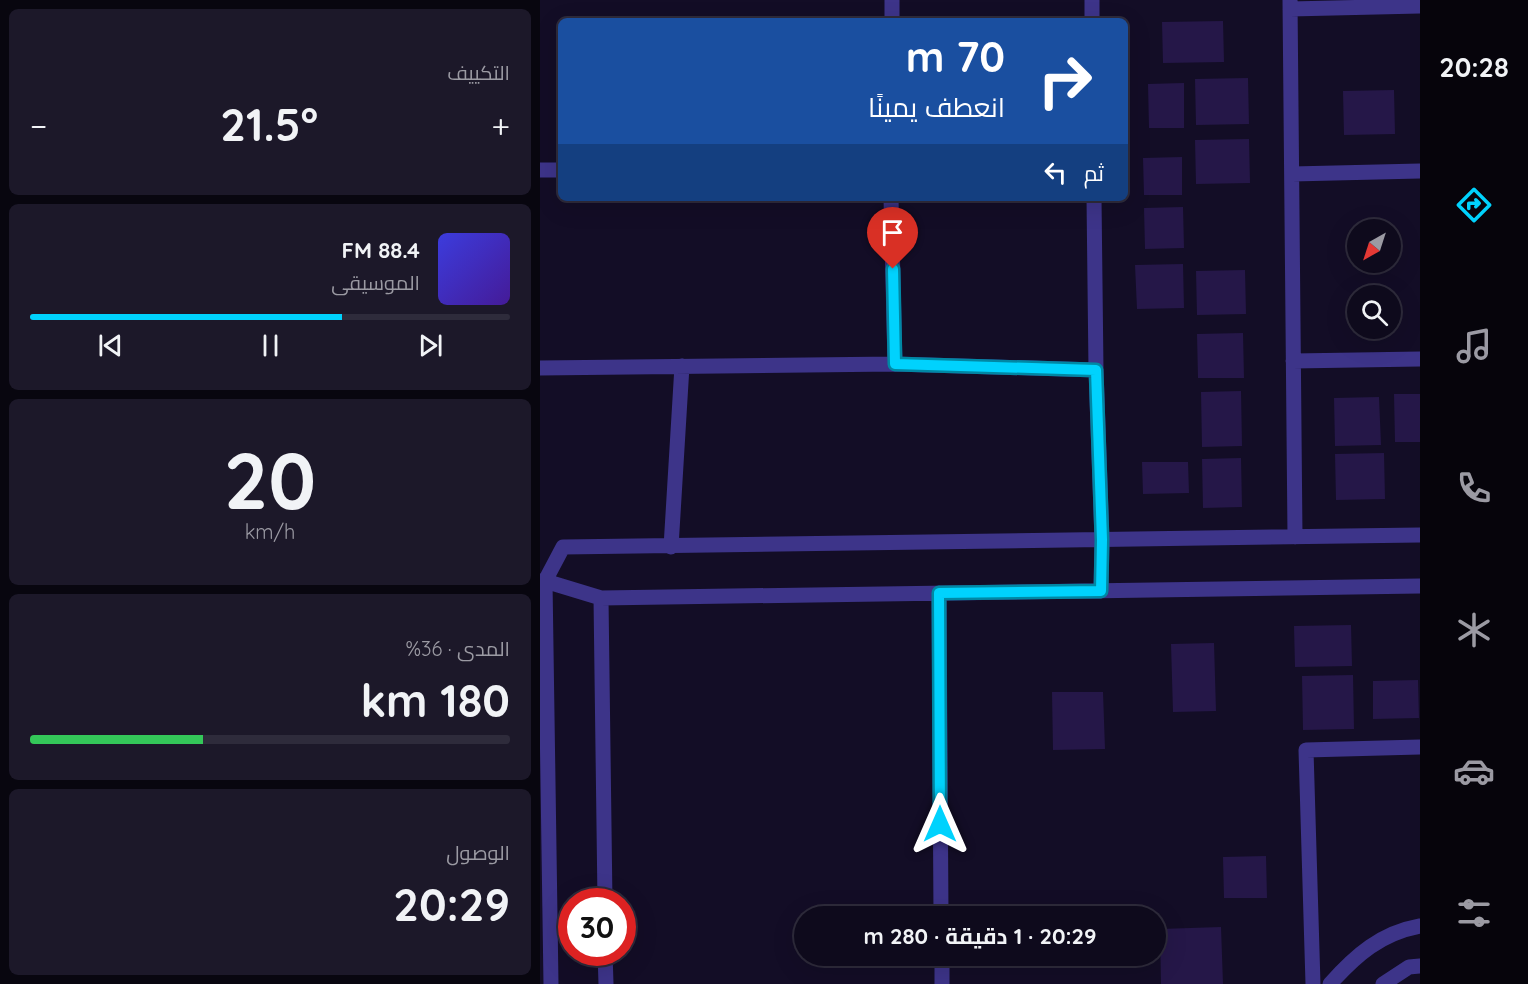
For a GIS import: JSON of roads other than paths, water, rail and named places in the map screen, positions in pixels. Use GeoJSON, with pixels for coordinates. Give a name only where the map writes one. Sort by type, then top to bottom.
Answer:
{"type":"FeatureCollection","features":[{"type":"Feature","properties":{"kind":"street"},"geometry":{"type":"LineString","coordinates":[[892,0],[892,18]]}},
{"type":"Feature","properties":{"kind":"street"},"geometry":{"type":"LineString","coordinates":[[1092,0],[1092,18]]}},
{"type":"Feature","properties":{"kind":"street"},"geometry":{"type":"LineString","coordinates":[[1295,537],[1290,4],[1420,6]]}},
{"type":"Feature","properties":{"kind":"street"},"geometry":{"type":"LineString","coordinates":[[540,170],[558,170]]}},
{"type":"Feature","properties":{"kind":"street"},"geometry":{"type":"LineString","coordinates":[[1292,174],[1420,171]]}},
{"type":"Feature","properties":{"kind":"street"},"geometry":{"type":"LineString","coordinates":[[891,201],[895,364]]}},
{"type":"Feature","properties":{"kind":"street"},"geometry":{"type":"LineString","coordinates":[[1094,201],[1096,370],[1102,540],[1101,591]]}},
{"type":"Feature","properties":{"kind":"street"},"geometry":{"type":"LineString","coordinates":[[1293,361],[1420,359]]}},
{"type":"Feature","properties":{"kind":"street"},"geometry":{"type":"LineString","coordinates":[[540,368],[895,364],[1096,370]]}},
{"type":"Feature","properties":{"kind":"street"},"geometry":{"type":"LineString","coordinates":[[671,547],[682,366]]}},
{"type":"Feature","properties":{"kind":"street"},"geometry":{"type":"LineString","coordinates":[[551,984],[545,960],[543,581],[563,548],[1420,535]]}},
{"type":"Feature","properties":{"kind":"street"},"geometry":{"type":"LineString","coordinates":[[543,581],[601,598],[1420,586]]}},
{"type":"Feature","properties":{"kind":"street"},"geometry":{"type":"LineString","coordinates":[[939,593],[941,906]]}},
{"type":"Feature","properties":{"kind":"street"},"geometry":{"type":"LineString","coordinates":[[601,598],[605,888]]}},
{"type":"Feature","properties":{"kind":"street"},"geometry":{"type":"LineString","coordinates":[[1313,984],[1306,750],[1420,747]]}},
{"type":"Feature","properties":{"kind":"street"},"geometry":{"type":"LineString","coordinates":[[1330,984],[1354,957],[1381,939],[1420,926]]}},
{"type":"Feature","properties":{"kind":"street"},"geometry":{"type":"LineString","coordinates":[[605,966],[606,984]]}},
{"type":"Feature","properties":{"kind":"street"},"geometry":{"type":"LineString","coordinates":[[942,966],[942,984]]}},
{"type":"Feature","properties":{"kind":"street"},"geometry":{"type":"LineString","coordinates":[[1383,984],[1409,967],[1420,966]]}}]}
